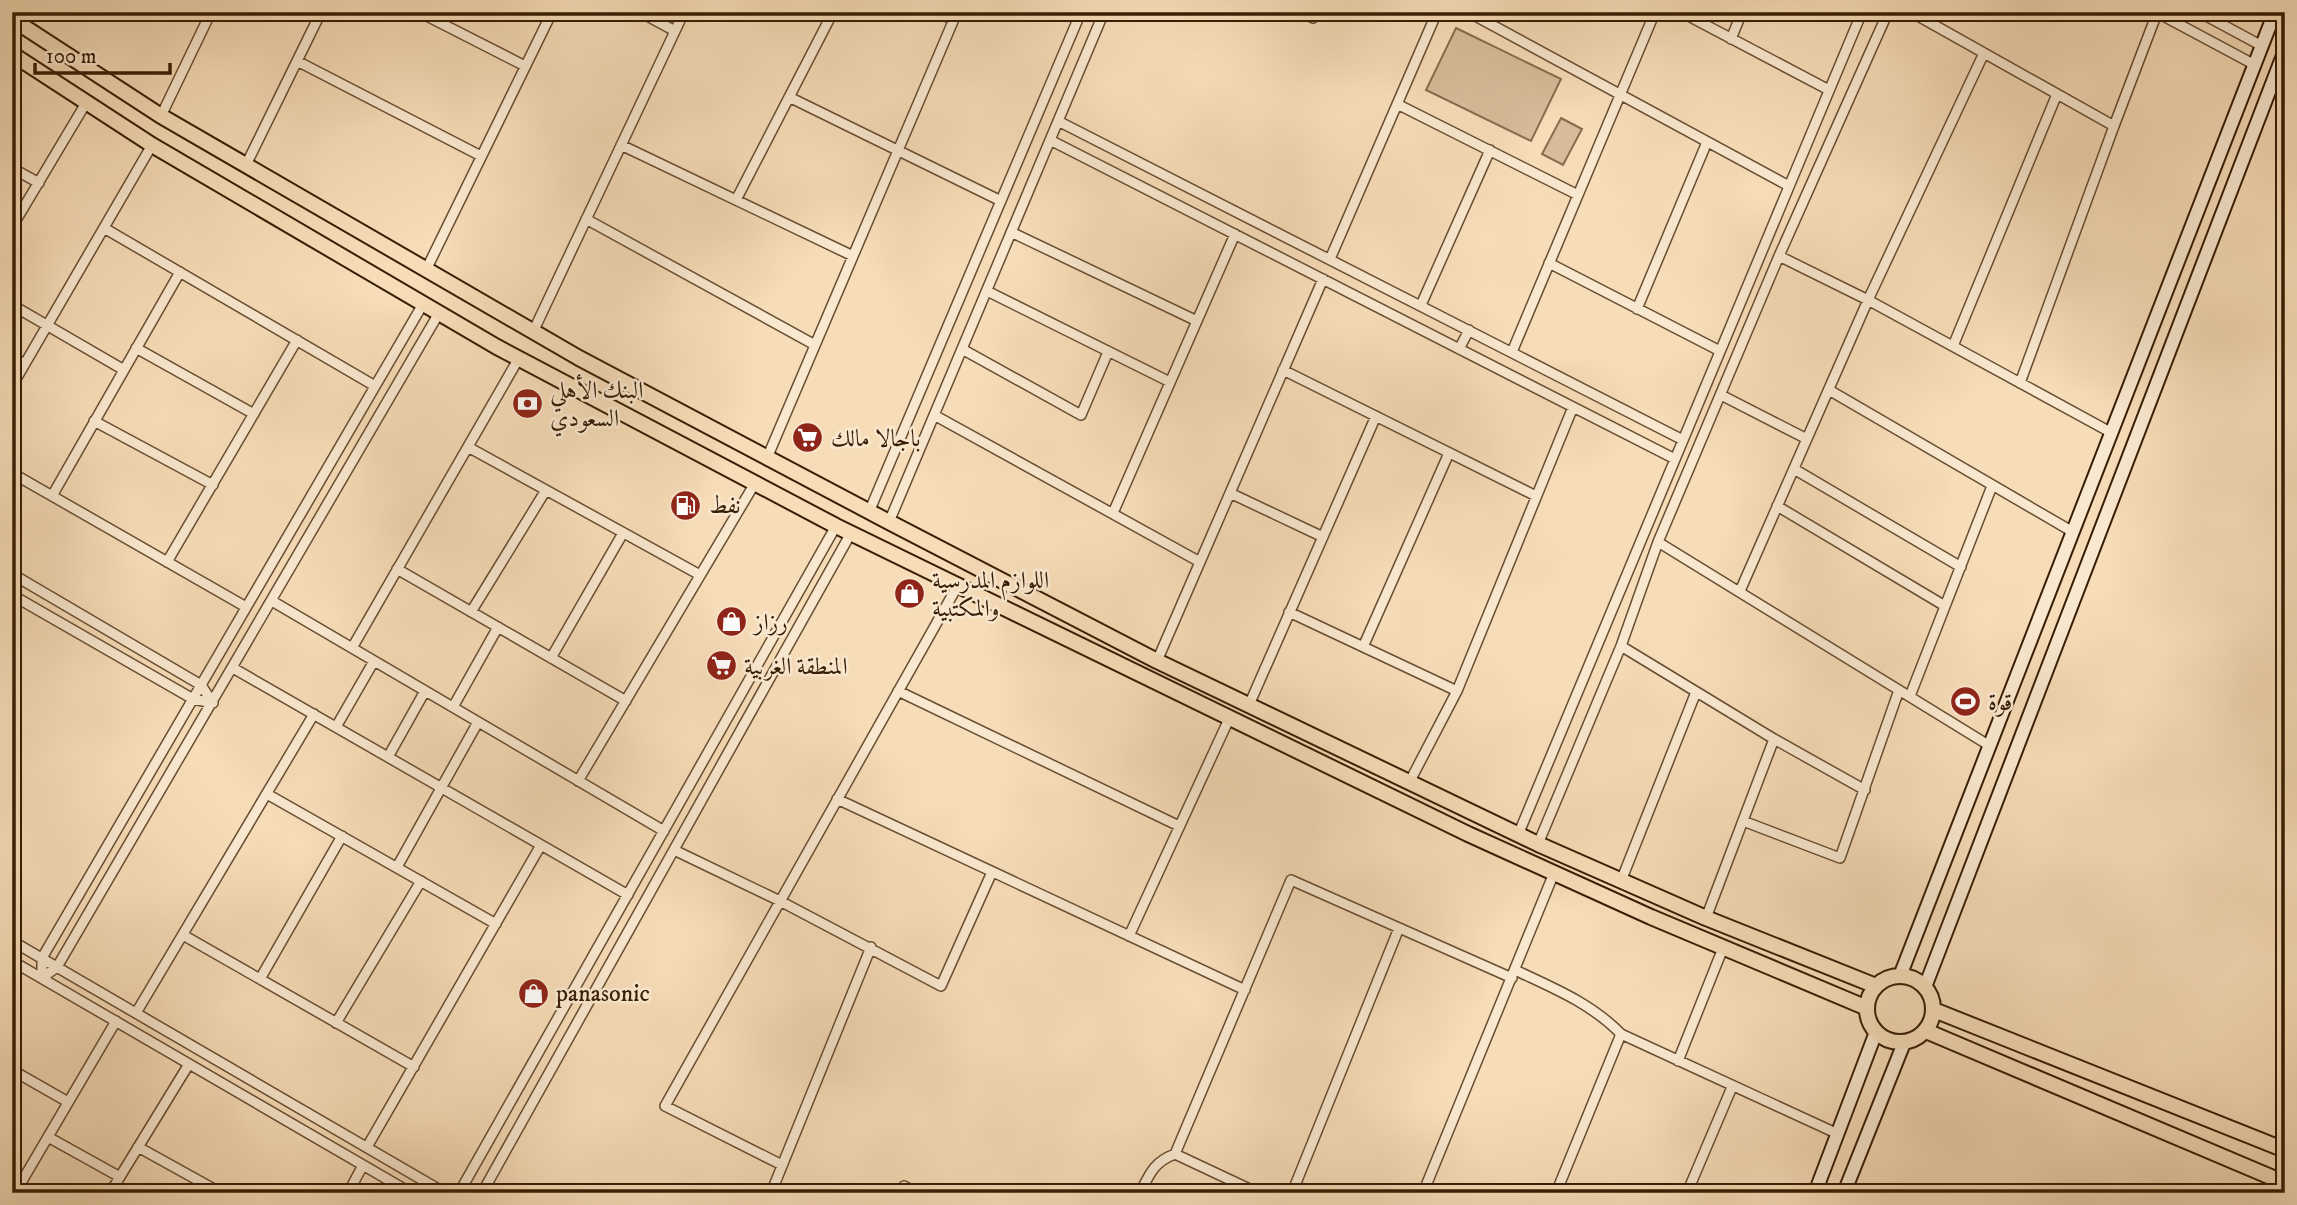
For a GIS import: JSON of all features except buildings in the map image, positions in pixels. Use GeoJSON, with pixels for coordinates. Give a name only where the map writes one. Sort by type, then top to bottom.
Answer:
{"type":"FeatureCollection","features":[{"type":"Feature","properties":{"kind":"main road"},"geometry":{"type":"LineString","coordinates":[[1900,976],[2275,12]]}},
{"type":"Feature","properties":{"kind":"main road"},"geometry":{"type":"LineString","coordinates":[[12,19],[161,116],[533,332],[869,512],[1157,661],[1518,835],[1706,919],[1876,986]]}},
{"type":"Feature","properties":{"kind":"main road"},"geometry":{"type":"LineString","coordinates":[[1925,987],[2285,50]]}},
{"type":"Feature","properties":{"kind":"main road"},"geometry":{"type":"LineString","coordinates":[[12,54],[152,145],[423,304],[519,358],[836,526],[1229,719],[1554,873],[1867,1008]]}},
{"type":"Feature","properties":{"kind":"main road"},"geometry":{"type":"LineString","coordinates":[[1900,976],[1912,978],[1925,987],[1934,1010],[1926,1031],[1914,1040],[1904,1043],[1894,1043],[1875,1032],[1867,1008],[1876,986],[1889,978],[1900,976]]}},
{"type":"Feature","properties":{"kind":"main road"},"geometry":{"type":"LineString","coordinates":[[1934,1010],[2285,1150]]}},
{"type":"Feature","properties":{"kind":"main road"},"geometry":{"type":"LineString","coordinates":[[1926,1031],[2285,1182]]}},
{"type":"Feature","properties":{"kind":"main road"},"geometry":{"type":"LineString","coordinates":[[1815,1193],[1875,1032]]}},
{"type":"Feature","properties":{"kind":"main road"},"geometry":{"type":"LineString","coordinates":[[1844,1193],[1904,1043]]}},
{"type":"Feature","properties":{"kind":"street"},"geometry":{"type":"LineString","coordinates":[[161,116],[211,12]]}},
{"type":"Feature","properties":{"kind":"street"},"geometry":{"type":"LineString","coordinates":[[246,165],[321,12]]}},
{"type":"Feature","properties":{"kind":"street"},"geometry":{"type":"LineString","coordinates":[[419,12],[526,66]]}},
{"type":"Feature","properties":{"kind":"street"},"geometry":{"type":"LineString","coordinates":[[426,270],[552,12]]}},
{"type":"Feature","properties":{"kind":"street"},"geometry":{"type":"LineString","coordinates":[[640,12],[675,31]]}},
{"type":"Feature","properties":{"kind":"street"},"geometry":{"type":"LineString","coordinates":[[533,332],[684,12]]}},
{"type":"Feature","properties":{"kind":"street"},"geometry":{"type":"LineString","coordinates":[[736,200],[833,12]]}},
{"type":"Feature","properties":{"kind":"street"},"geometry":{"type":"LineString","coordinates":[[767,458],[955,16],[938,12]]}},
{"type":"Feature","properties":{"kind":"street"},"geometry":{"type":"LineString","coordinates":[[869,512],[1081,12]]}},
{"type":"Feature","properties":{"kind":"street"},"geometry":{"type":"LineString","coordinates":[[889,522],[1104,12]]}},
{"type":"Feature","properties":{"kind":"street"},"geometry":{"type":"LineString","coordinates":[[1301,12],[1313,18],[1316,12]]}},
{"type":"Feature","properties":{"kind":"street"},"geometry":{"type":"LineString","coordinates":[[1330,259],[1437,12]]}},
{"type":"Feature","properties":{"kind":"street"},"geometry":{"type":"LineString","coordinates":[[1468,12],[1789,186]]}},
{"type":"Feature","properties":{"kind":"street"},"geometry":{"type":"LineString","coordinates":[[1512,352],[1655,12]]}},
{"type":"Feature","properties":{"kind":"street"},"geometry":{"type":"LineString","coordinates":[[1681,12],[1829,90]]}},
{"type":"Feature","properties":{"kind":"street"},"geometry":{"type":"LineString","coordinates":[[1731,39],[1742,12]]}},
{"type":"Feature","properties":{"kind":"street"},"geometry":{"type":"LineString","coordinates":[[1518,835],[1862,12]]}},
{"type":"Feature","properties":{"kind":"street"},"geometry":{"type":"LineString","coordinates":[[1538,844],[1621,646],[1658,542],[1779,256],[1888,12]]}},
{"type":"Feature","properties":{"kind":"street"},"geometry":{"type":"LineString","coordinates":[[1911,12],[2114,126]]}},
{"type":"Feature","properties":{"kind":"street"},"geometry":{"type":"LineString","coordinates":[[2199,12],[2262,46]]}},
{"type":"Feature","properties":{"kind":"street"},"geometry":{"type":"LineString","coordinates":[[2020,383],[2156,13],[2255,65]]}},
{"type":"Feature","properties":{"kind":"street"},"geometry":{"type":"LineString","coordinates":[[1740,591],[1868,300],[1984,53]]}},
{"type":"Feature","properties":{"kind":"street"},"geometry":{"type":"LineString","coordinates":[[297,61],[481,156]]}},
{"type":"Feature","properties":{"kind":"street"},"geometry":{"type":"LineString","coordinates":[[1953,346],[2057,94]]}},
{"type":"Feature","properties":{"kind":"street"},"geometry":{"type":"LineString","coordinates":[[789,97],[1001,201]]}},
{"type":"Feature","properties":{"kind":"street"},"geometry":{"type":"LineString","coordinates":[[12,227],[86,103]]}},
{"type":"Feature","properties":{"kind":"street"},"geometry":{"type":"LineString","coordinates":[[1397,104],[1578,195]]}},
{"type":"Feature","properties":{"kind":"street"},"geometry":{"type":"LineString","coordinates":[[1058,121],[1683,440]]}},
{"type":"Feature","properties":{"kind":"street"},"geometry":{"type":"LineString","coordinates":[[1050,140],[1675,459]]}},
{"type":"Feature","properties":{"kind":"street"},"geometry":{"type":"LineString","coordinates":[[1637,309],[1707,142]]}},
{"type":"Feature","properties":{"kind":"street"},"geometry":{"type":"LineString","coordinates":[[12,386],[152,145]]}},
{"type":"Feature","properties":{"kind":"street"},"geometry":{"type":"LineString","coordinates":[[621,145],[853,256]]}},
{"type":"Feature","properties":{"kind":"street"},"geometry":{"type":"LineString","coordinates":[[1420,305],[1490,150]]}},
{"type":"Feature","properties":{"kind":"street"},"geometry":{"type":"LineString","coordinates":[[12,168],[39,183]]}},
{"type":"Feature","properties":{"kind":"street"},"geometry":{"type":"LineString","coordinates":[[586,219],[815,345]]}},
{"type":"Feature","properties":{"kind":"street"},"geometry":{"type":"LineString","coordinates":[[104,228],[375,386]]}},
{"type":"Feature","properties":{"kind":"street"},"geometry":{"type":"LineString","coordinates":[[1012,232],[1197,321]]}},
{"type":"Feature","properties":{"kind":"street"},"geometry":{"type":"LineString","coordinates":[[1113,513],[1235,234]]}},
{"type":"Feature","properties":{"kind":"street"},"geometry":{"type":"LineString","coordinates":[[1779,256],[1868,300],[2112,433]]}},
{"type":"Feature","properties":{"kind":"street"},"geometry":{"type":"LineString","coordinates":[[1549,263],[1720,351]]}},
{"type":"Feature","properties":{"kind":"street"},"geometry":{"type":"LineString","coordinates":[[52,496],[180,272]]}},
{"type":"Feature","properties":{"kind":"street"},"geometry":{"type":"LineString","coordinates":[[1157,661],[1323,279]]}},
{"type":"Feature","properties":{"kind":"street"},"geometry":{"type":"LineString","coordinates":[[986,291],[1171,382]]}},
{"type":"Feature","properties":{"kind":"street"},"geometry":{"type":"LineString","coordinates":[[42,978],[42,958],[423,304]]}},
{"type":"Feature","properties":{"kind":"street"},"geometry":{"type":"LineString","coordinates":[[12,305],[124,370]]}},
{"type":"Feature","properties":{"kind":"street"},"geometry":{"type":"LineString","coordinates":[[42,978],[57,967],[439,313]]}},
{"type":"Feature","properties":{"kind":"street"},"geometry":{"type":"LineString","coordinates":[[1459,349],[1469,330]]}},
{"type":"Feature","properties":{"kind":"street"},"geometry":{"type":"LineString","coordinates":[[167,562],[297,340]]}},
{"type":"Feature","properties":{"kind":"street"},"geometry":{"type":"LineString","coordinates":[[136,348],[254,414]]}},
{"type":"Feature","properties":{"kind":"street"},"geometry":{"type":"LineString","coordinates":[[962,349],[1081,415],[1108,352]]}},
{"type":"Feature","properties":{"kind":"street"},"geometry":{"type":"LineString","coordinates":[[12,357],[25,364]]}},
{"type":"Feature","properties":{"kind":"street"},"geometry":{"type":"LineString","coordinates":[[352,648],[519,358]]}},
{"type":"Feature","properties":{"kind":"street"},"geometry":{"type":"LineString","coordinates":[[1283,370],[1536,496]]}},
{"type":"Feature","properties":{"kind":"street"},"geometry":{"type":"LineString","coordinates":[[1829,390],[2073,533]]}},
{"type":"Feature","properties":{"kind":"street"},"geometry":{"type":"LineString","coordinates":[[1721,395],[1807,439]]}},
{"type":"Feature","properties":{"kind":"street"},"geometry":{"type":"LineString","coordinates":[[1410,781],[1457,691],[1573,407]]}},
{"type":"Feature","properties":{"kind":"street"},"geometry":{"type":"LineString","coordinates":[[934,415],[1200,562]]}},
{"type":"Feature","properties":{"kind":"street"},"geometry":{"type":"LineString","coordinates":[[1249,705],[1376,416]]}},
{"type":"Feature","properties":{"kind":"street"},"geometry":{"type":"LineString","coordinates":[[94,421],[213,485]]}},
{"type":"Feature","properties":{"kind":"street"},"geometry":{"type":"LineString","coordinates":[[468,447],[700,575]]}},
{"type":"Feature","properties":{"kind":"street"},"geometry":{"type":"LineString","coordinates":[[1363,647],[1449,453]]}},
{"type":"Feature","properties":{"kind":"street"},"geometry":{"type":"LineString","coordinates":[[1794,469],[1961,567]]}},
{"type":"Feature","properties":{"kind":"street"},"geometry":{"type":"LineString","coordinates":[[12,473],[246,607]]}},
{"type":"Feature","properties":{"kind":"street"},"geometry":{"type":"LineString","coordinates":[[578,781],[755,483]]}},
{"type":"Feature","properties":{"kind":"street"},"geometry":{"type":"LineString","coordinates":[[1910,696],[1992,486]]}},
{"type":"Feature","properties":{"kind":"street"},"geometry":{"type":"LineString","coordinates":[[471,612],[546,490]]}},
{"type":"Feature","properties":{"kind":"street"},"geometry":{"type":"LineString","coordinates":[[1230,493],[1323,537]]}},
{"type":"Feature","properties":{"kind":"street"},"geometry":{"type":"LineString","coordinates":[[1777,506],[1945,606]]}},
{"type":"Feature","properties":{"kind":"street"},"geometry":{"type":"LineString","coordinates":[[459,1193],[836,526]]}},
{"type":"Feature","properties":{"kind":"street"},"geometry":{"type":"LineString","coordinates":[[551,658],[623,533]]}},
{"type":"Feature","properties":{"kind":"street"},"geometry":{"type":"LineString","coordinates":[[482,1193],[851,533]]}},
{"type":"Feature","properties":{"kind":"street"},"geometry":{"type":"LineString","coordinates":[[1658,542],[1990,746]]}},
{"type":"Feature","properties":{"kind":"street"},"geometry":{"type":"LineString","coordinates":[[397,569],[626,701]]}},
{"type":"Feature","properties":{"kind":"street"},"geometry":{"type":"LineString","coordinates":[[12,574],[201,685],[214,702]]}},
{"type":"Feature","properties":{"kind":"street"},"geometry":{"type":"LineString","coordinates":[[782,1165],[665,1106],[958,585]]}},
{"type":"Feature","properties":{"kind":"street"},"geometry":{"type":"LineString","coordinates":[[12,596],[193,699],[214,702]]}},
{"type":"Feature","properties":{"kind":"street"},"geometry":{"type":"LineString","coordinates":[[272,601],[664,831]]}},
{"type":"Feature","properties":{"kind":"street"},"geometry":{"type":"LineString","coordinates":[[1289,612],[1457,691]]}},
{"type":"Feature","properties":{"kind":"street"},"geometry":{"type":"LineString","coordinates":[[453,707],[498,627]]}},
{"type":"Feature","properties":{"kind":"street"},"geometry":{"type":"LineString","coordinates":[[1621,646],[1774,739],[1865,790]]}},
{"type":"Feature","properties":{"kind":"street"},"geometry":{"type":"LineString","coordinates":[[336,727],[374,661]]}},
{"type":"Feature","properties":{"kind":"street"},"geometry":{"type":"LineString","coordinates":[[233,668],[628,895]]}},
{"type":"Feature","properties":{"kind":"street"},"geometry":{"type":"LineString","coordinates":[[1743,821],[1840,858],[1899,690]]}},
{"type":"Feature","properties":{"kind":"street"},"geometry":{"type":"LineString","coordinates":[[388,757],[425,691]]}},
{"type":"Feature","properties":{"kind":"street"},"geometry":{"type":"LineString","coordinates":[[898,691],[1180,825]]}},
{"type":"Feature","properties":{"kind":"street"},"geometry":{"type":"LineString","coordinates":[[1621,881],[1696,692]]}},
{"type":"Feature","properties":{"kind":"street"},"geometry":{"type":"LineString","coordinates":[[136,1013],[314,714]]}},
{"type":"Feature","properties":{"kind":"street"},"geometry":{"type":"LineString","coordinates":[[1129,936],[1229,719]]}},
{"type":"Feature","properties":{"kind":"street"},"geometry":{"type":"LineString","coordinates":[[397,867],[478,722]]}},
{"type":"Feature","properties":{"kind":"street"},"geometry":{"type":"LineString","coordinates":[[1706,919],[1774,739]]}},
{"type":"Feature","properties":{"kind":"street"},"geometry":{"type":"LineString","coordinates":[[267,794],[496,924]]}},
{"type":"Feature","properties":{"kind":"street"},"geometry":{"type":"LineString","coordinates":[[837,799],[1245,990]]}},
{"type":"Feature","properties":{"kind":"street"},"geometry":{"type":"LineString","coordinates":[[260,979],[342,836]]}},
{"type":"Feature","properties":{"kind":"street"},"geometry":{"type":"LineString","coordinates":[[367,1147],[541,845]]}},
{"type":"Feature","properties":{"kind":"street"},"geometry":{"type":"LineString","coordinates":[[674,850],[871,947],[941,986],[992,872]]}},
{"type":"Feature","properties":{"kind":"street"},"geometry":{"type":"LineString","coordinates":[[1423,1193],[1554,873]]}},
{"type":"Feature","properties":{"kind":"street"},"geometry":{"type":"LineString","coordinates":[[1140,1193],[1156,1164],[1175,1154],[1291,880],[1399,928],[1587,1005],[1621,1034],[1838,1135]]}},
{"type":"Feature","properties":{"kind":"street"},"geometry":{"type":"LineString","coordinates":[[336,1023],[421,881]]}},
{"type":"Feature","properties":{"kind":"street"},"geometry":{"type":"LineString","coordinates":[[1292,1193],[1399,928]]}},
{"type":"Feature","properties":{"kind":"street"},"geometry":{"type":"LineString","coordinates":[[183,934],[414,1067]]}},
{"type":"Feature","properties":{"kind":"street"},"geometry":{"type":"LineString","coordinates":[[12,941],[445,1193]]}},
{"type":"Feature","properties":{"kind":"street"},"geometry":{"type":"LineString","coordinates":[[771,1193],[871,947]]}},
{"type":"Feature","properties":{"kind":"street"},"geometry":{"type":"LineString","coordinates":[[1678,1061],[1723,948]]}},
{"type":"Feature","properties":{"kind":"street"},"geometry":{"type":"LineString","coordinates":[[12,961],[411,1193]]}},
{"type":"Feature","properties":{"kind":"street"},"geometry":{"type":"LineString","coordinates":[[15,1193],[116,1021]]}},
{"type":"Feature","properties":{"kind":"street"},"geometry":{"type":"LineString","coordinates":[[1556,1193],[1621,1034]]}},
{"type":"Feature","properties":{"kind":"street"},"geometry":{"type":"LineString","coordinates":[[110,1193],[189,1064]]}},
{"type":"Feature","properties":{"kind":"street"},"geometry":{"type":"LineString","coordinates":[[12,1070],[68,1102]]}},
{"type":"Feature","properties":{"kind":"street"},"geometry":{"type":"LineString","coordinates":[[1688,1193],[1732,1087]]}},
{"type":"Feature","properties":{"kind":"street"},"geometry":{"type":"LineString","coordinates":[[48,1137],[120,1177]]}},
{"type":"Feature","properties":{"kind":"street"},"geometry":{"type":"LineString","coordinates":[[138,1147],[214,1191]]}},
{"type":"Feature","properties":{"kind":"street"},"geometry":{"type":"LineString","coordinates":[[1175,1154],[1258,1193]]}},
{"type":"Feature","properties":{"kind":"street"},"geometry":{"type":"LineString","coordinates":[[348,1193],[363,1165]]}},
{"type":"Feature","properties":{"kind":"street"},"geometry":{"type":"LineString","coordinates":[[901,1193],[904,1186],[918,1193]]}},
{"type":"Feature","properties":{"kind":"shaded area"},"geometry":{"type":"Polygon","coordinates":[[[1456,28],[1561,79],[1531,141],[1426,90],[1456,28]]]}},
{"type":"Feature","properties":{"kind":"shaded area"},"geometry":{"type":"Polygon","coordinates":[[[1561,118],[1582,129],[1563,165],[1542,154],[1561,118]]]}},
{"type":"Feature","properties":{"kind":"place","name":"البنك الأهلي السعودي"},"geometry":{"type":"Point","coordinates":[527,404]}},
{"type":"Feature","properties":{"kind":"place","name":"باجالا مالك"},"geometry":{"type":"Point","coordinates":[808,438]}},
{"type":"Feature","properties":{"kind":"place","name":"نفط"},"geometry":{"type":"Point","coordinates":[686,505]}},
{"type":"Feature","properties":{"kind":"place","name":"اللوازم المدرسية والمكتبية"},"geometry":{"type":"Point","coordinates":[909,594]}},
{"type":"Feature","properties":{"kind":"place","name":"رزاز"},"geometry":{"type":"Point","coordinates":[731,622]}},
{"type":"Feature","properties":{"kind":"place","name":"المنطقة الغربية"},"geometry":{"type":"Point","coordinates":[721,666]}},
{"type":"Feature","properties":{"kind":"place","name":"قوة"},"geometry":{"type":"Point","coordinates":[1965,702]}},
{"type":"Feature","properties":{"kind":"place","name":"panasonic"},"geometry":{"type":"Point","coordinates":[533,993]}}]}
